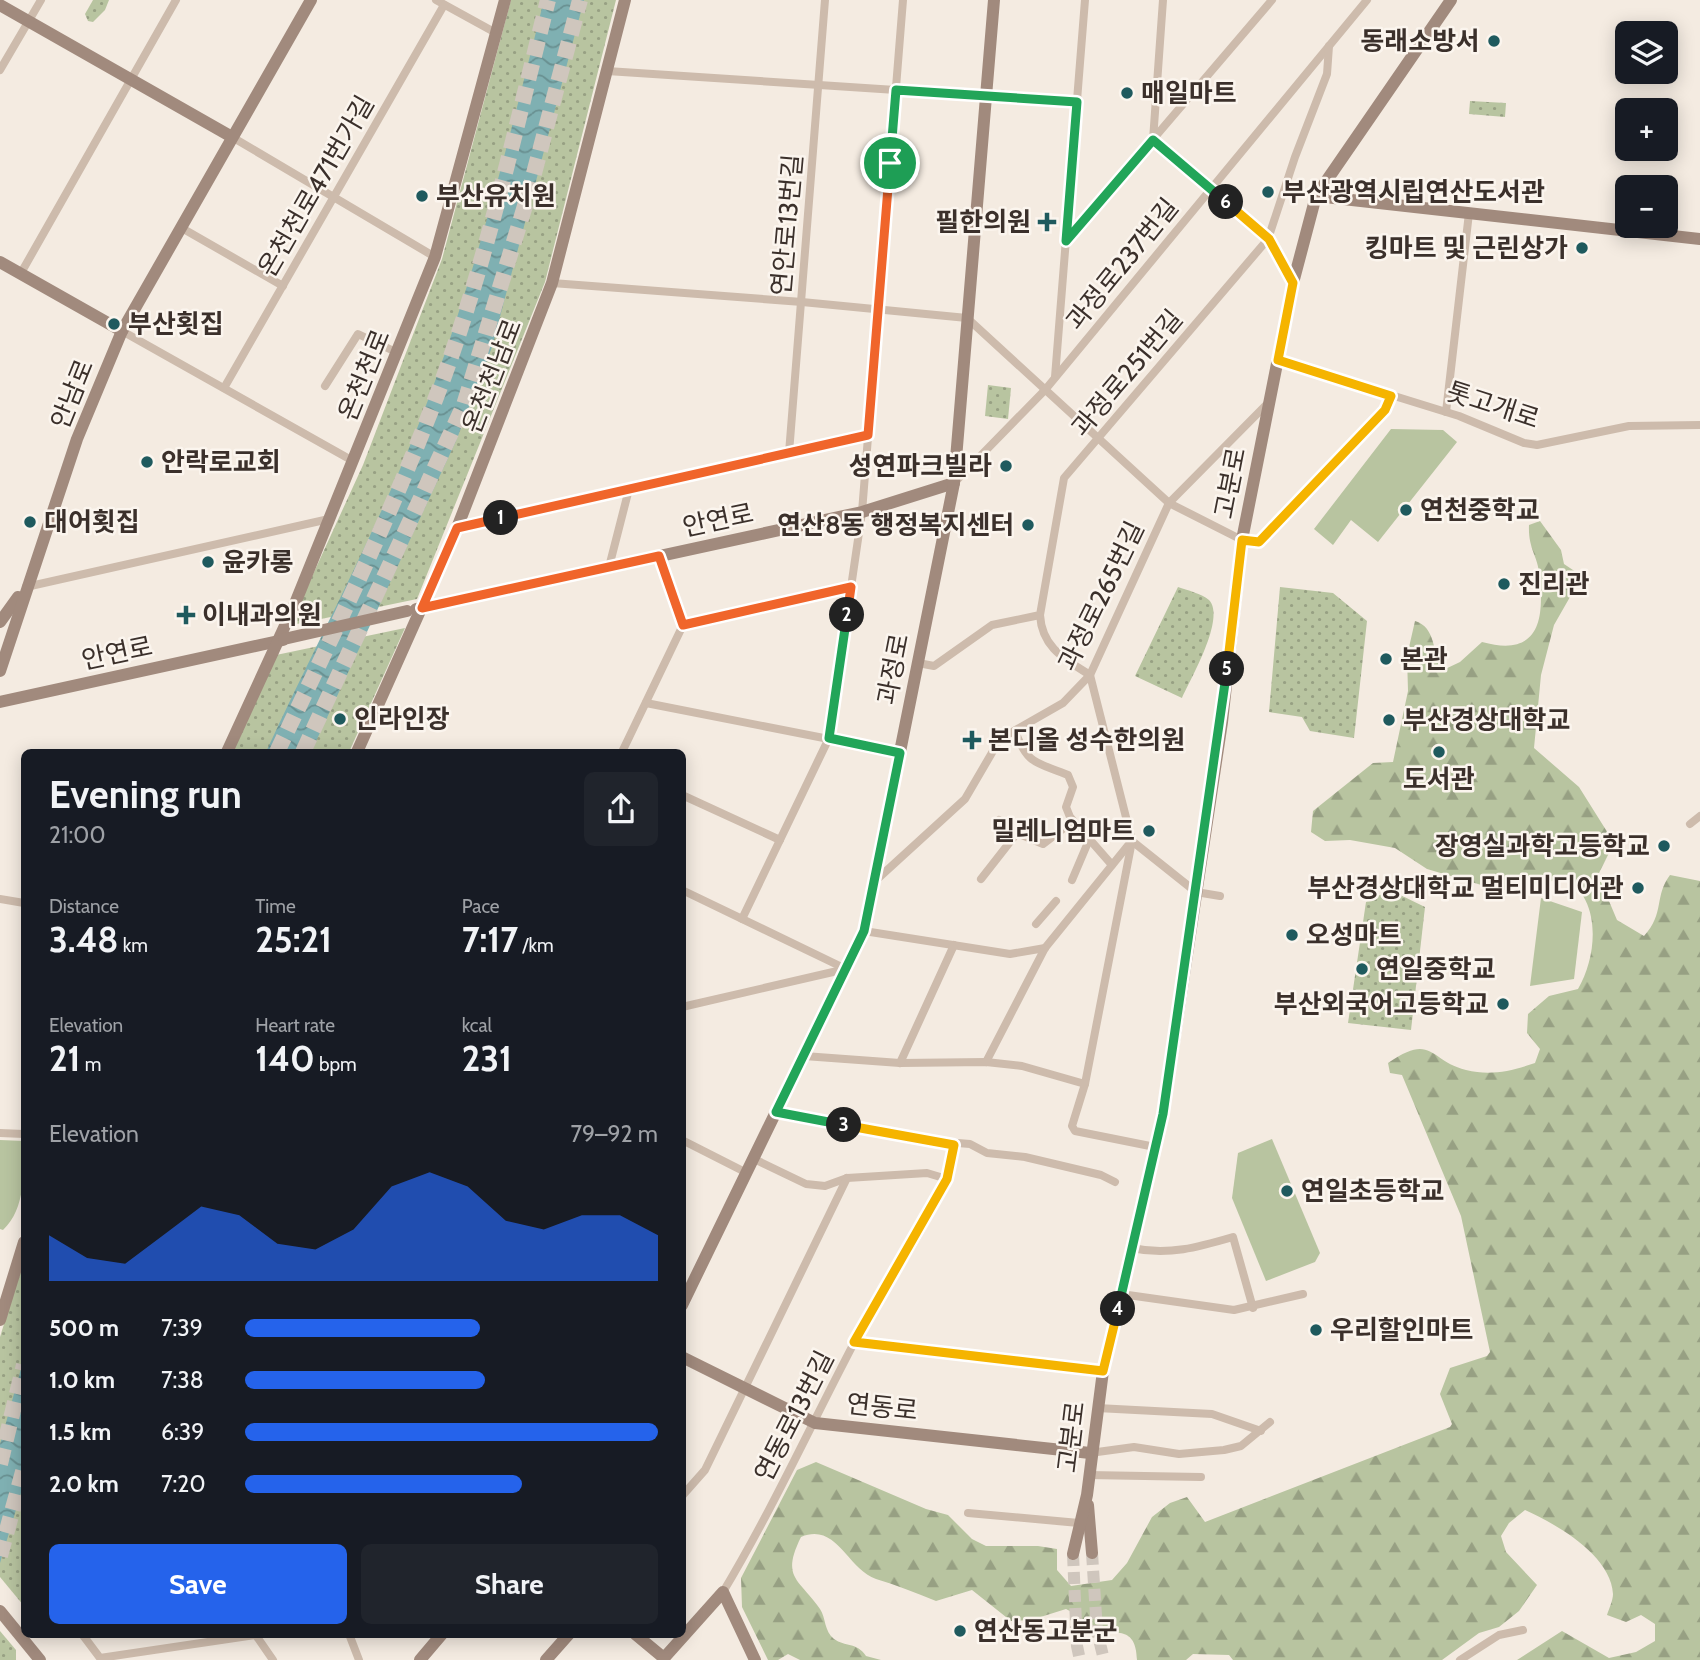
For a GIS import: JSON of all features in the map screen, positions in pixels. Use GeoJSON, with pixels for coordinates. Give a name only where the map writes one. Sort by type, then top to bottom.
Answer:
{"type":"FeatureCollection","features":[{"type":"Feature","properties":{"kind":"street"},"geometry":{"type":"LineString","coordinates":[[0,70],[41,0]]}},
{"type":"Feature","properties":{"kind":"street"},"geometry":{"type":"LineString","coordinates":[[20,273],[176,0]]}},
{"type":"Feature","properties":{"kind":"street","name":"안남로"},"geometry":{"type":"LineString","coordinates":[[0,671],[77,439],[122,331],[311,0]]}},
{"type":"Feature","properties":{"kind":"street"},"geometry":{"type":"LineString","coordinates":[[436,0],[496,33]]}},
{"type":"Feature","properties":{"kind":"street","name":"온천천로"},"geometry":{"type":"LineString","coordinates":[[228,749],[282,640],[435,257],[505,0]]}},
{"type":"Feature","properties":{"kind":"street","name":"온천천남로"},"geometry":{"type":"LineString","coordinates":[[358,749],[457,528],[552,283],[625,0]]}},
{"type":"Feature","properties":{"kind":"street","name":"연안로13번길"},"geometry":{"type":"LineString","coordinates":[[789,453],[825,0]]}},
{"type":"Feature","properties":{"kind":"street"},"geometry":{"type":"LineString","coordinates":[[742,919],[829,738],[862,512],[903,0]]}},
{"type":"Feature","properties":{"kind":"street","name":"과정로"},"geometry":{"type":"LineString","coordinates":[[686,1298],[864,931],[954,483],[994,0]]}},
{"type":"Feature","properties":{"kind":"street"},"geometry":{"type":"LineString","coordinates":[[1055,378],[1085,0]]}},
{"type":"Feature","properties":{"kind":"street"},"geometry":{"type":"LineString","coordinates":[[1153,140],[1163,0]]}},
{"type":"Feature","properties":{"kind":"street"},"geometry":{"type":"LineString","coordinates":[[1066,241],[1272,0]]}},
{"type":"Feature","properties":{"kind":"street","name":"과정로237번길"},"geometry":{"type":"LineString","coordinates":[[954,483],[1045,390],[1367,0]]}},
{"type":"Feature","properties":{"kind":"street","name":"고분로"},"geometry":{"type":"LineString","coordinates":[[1073,1554],[1087,1494],[1090,1453],[1103,1371],[1155,1147],[1222,722],[1242,540],[1293,283],[1316,196],[1451,0]]}},
{"type":"Feature","properties":{"kind":"street"},"geometry":{"type":"LineString","coordinates":[[0,5],[435,257]]}},
{"type":"Feature","properties":{"kind":"street","name":"온천천로471번가길"},"geometry":{"type":"LineString","coordinates":[[224,388],[444,5]]}},
{"type":"Feature","properties":{"kind":"street","name":"과정로251번길"},"geometry":{"type":"LineString","coordinates":[[1040,615],[1064,478],[1269,239],[1295,158],[1327,74],[1329,46]]}},
{"type":"Feature","properties":{"kind":"street"},"geometry":{"type":"LineString","coordinates":[[607,71],[1077,102]]}},
{"type":"Feature","properties":{"kind":"street"},"geometry":{"type":"LineString","coordinates":[[1153,140],[1269,239],[1293,283]]}},
{"type":"Feature","properties":{"kind":"street"},"geometry":{"type":"LineString","coordinates":[[1316,196],[1700,239]]}},
{"type":"Feature","properties":{"kind":"street"},"geometry":{"type":"LineString","coordinates":[[1446,412],[1469,213]]}},
{"type":"Feature","properties":{"kind":"street"},"geometry":{"type":"LineString","coordinates":[[180,227],[283,286]]}},
{"type":"Feature","properties":{"kind":"street"},"geometry":{"type":"LineString","coordinates":[[0,262],[353,461]]}},
{"type":"Feature","properties":{"kind":"street"},"geometry":{"type":"LineString","coordinates":[[552,283],[967,318],[1169,503],[1242,540],[1259,542],[1385,410],[1391,396]]}},
{"type":"Feature","properties":{"kind":"street"},"geometry":{"type":"LineString","coordinates":[[325,386],[358,334],[398,353]]}},
{"type":"Feature","properties":{"kind":"street","name":"톳고개로"},"geometry":{"type":"LineString","coordinates":[[1278,360],[1446,412],[1524,443],[1537,445],[1629,426],[1700,425]]}},
{"type":"Feature","properties":{"kind":"street","name":"과정로265번길"},"geometry":{"type":"LineString","coordinates":[[873,883],[965,799],[1000,739],[1063,702],[1090,675],[1169,503],[1269,403]]}},
{"type":"Feature","properties":{"kind":"street"},"geometry":{"type":"LineString","coordinates":[[457,528],[868,435]]}},
{"type":"Feature","properties":{"kind":"street","name":"안연로"},"geometry":{"type":"LineString","coordinates":[[0,702],[862,512],[954,483]]}},
{"type":"Feature","properties":{"kind":"street"},"geometry":{"type":"LineString","coordinates":[[610,567],[629,489]]}},
{"type":"Feature","properties":{"kind":"street"},"geometry":{"type":"LineString","coordinates":[[26,587],[329,519]]}},
{"type":"Feature","properties":{"kind":"street"},"geometry":{"type":"LineString","coordinates":[[623,749],[683,625],[659,556]]}},
{"type":"Feature","properties":{"kind":"street","name":"안남로"},"geometry":{"type":"LineString","coordinates":[[0,622],[26,587]]}},
{"type":"Feature","properties":{"kind":"street"},"geometry":{"type":"LineString","coordinates":[[683,625],[851,587]]}},
{"type":"Feature","properties":{"kind":"street"},"geometry":{"type":"LineString","coordinates":[[918,663],[934,666],[992,625],[1040,615],[1045,639],[1053,651],[1090,675],[1132,841],[1085,1084],[1072,1126],[1075,1131],[1155,1147]]}},
{"type":"Feature","properties":{"kind":"street"},"geometry":{"type":"LineString","coordinates":[[646,703],[900,753]]}},
{"type":"Feature","properties":{"kind":"street"},"geometry":{"type":"LineString","coordinates":[[1015,731],[1023,752],[1051,771],[1068,775],[1073,787],[1066,807],[1073,821],[1112,865]]}},
{"type":"Feature","properties":{"kind":"street"},"geometry":{"type":"LineString","coordinates":[[686,797],[780,840]]}},
{"type":"Feature","properties":{"kind":"street"},"geometry":{"type":"LineString","coordinates":[[1690,824],[1700,816]]}},
{"type":"Feature","properties":{"kind":"street"},"geometry":{"type":"LineString","coordinates":[[999,820],[1017,833],[1044,844],[1073,821]]}},
{"type":"Feature","properties":{"kind":"street"},"geometry":{"type":"LineString","coordinates":[[981,879],[1017,833]]}},
{"type":"Feature","properties":{"kind":"street"},"geometry":{"type":"LineString","coordinates":[[1072,880],[1089,839]]}},
{"type":"Feature","properties":{"kind":"street"},"geometry":{"type":"LineString","coordinates":[[1132,841],[1196,892],[1220,896]]}},
{"type":"Feature","properties":{"kind":"street"},"geometry":{"type":"LineString","coordinates":[[986,1062],[1045,948],[1132,841]]}},
{"type":"Feature","properties":{"kind":"street"},"geometry":{"type":"LineString","coordinates":[[686,892],[846,969]]}},
{"type":"Feature","properties":{"kind":"street"},"geometry":{"type":"LineString","coordinates":[[0,899],[21,902]]}},
{"type":"Feature","properties":{"kind":"street"},"geometry":{"type":"LineString","coordinates":[[1036,924],[1056,901]]}},
{"type":"Feature","properties":{"kind":"street"},"geometry":{"type":"LineString","coordinates":[[864,931],[1010,954],[1045,948]]}},
{"type":"Feature","properties":{"kind":"street"},"geometry":{"type":"LineString","coordinates":[[900,1063],[954,946]]}},
{"type":"Feature","properties":{"kind":"street"},"geometry":{"type":"LineString","coordinates":[[686,1006],[846,969]]}},
{"type":"Feature","properties":{"kind":"street"},"geometry":{"type":"LineString","coordinates":[[804,1056],[900,1063],[986,1062],[1022,1066],[1085,1084]]}},
{"type":"Feature","properties":{"kind":"street"},"geometry":{"type":"LineString","coordinates":[[776,1112],[954,1145],[970,1144],[987,1153],[1025,1157],[1101,1175],[1115,1182]]}},
{"type":"Feature","properties":{"kind":"street"},"geometry":{"type":"LineString","coordinates":[[0,1133],[21,1134]]}},
{"type":"Feature","properties":{"kind":"street"},"geometry":{"type":"LineString","coordinates":[[686,1142],[747,1173]]}},
{"type":"Feature","properties":{"kind":"street","name":"연동로13번길"},"geometry":{"type":"LineString","coordinates":[[723,1592],[815,1423],[854,1342],[947,1179],[954,1145]]}},
{"type":"Feature","properties":{"kind":"street"},"geometry":{"type":"LineString","coordinates":[[754,1158],[806,1184],[825,1186],[847,1178],[927,1173],[947,1179]]}},
{"type":"Feature","properties":{"kind":"street"},"geometry":{"type":"LineString","coordinates":[[686,1491],[705,1470],[847,1178]]}},
{"type":"Feature","properties":{"kind":"street"},"geometry":{"type":"LineString","coordinates":[[1132,1248],[1148,1252],[1185,1251],[1233,1237],[1253,1308]]}},
{"type":"Feature","properties":{"kind":"street"},"geometry":{"type":"LineString","coordinates":[[0,1320],[21,1252]]}},
{"type":"Feature","properties":{"kind":"street"},"geometry":{"type":"LineString","coordinates":[[1121,1294],[1234,1310],[1253,1308],[1303,1294]]}},
{"type":"Feature","properties":{"kind":"street"},"geometry":{"type":"LineString","coordinates":[[854,1342],[1103,1371]]}},
{"type":"Feature","properties":{"kind":"street","name":"연동로"},"geometry":{"type":"LineString","coordinates":[[686,1359],[815,1423],[1090,1453]]}},
{"type":"Feature","properties":{"kind":"street"},"geometry":{"type":"LineString","coordinates":[[1097,1408],[1212,1414],[1261,1432]]}},
{"type":"Feature","properties":{"kind":"street"},"geometry":{"type":"LineString","coordinates":[[1090,1453],[1134,1447],[1179,1454],[1224,1450],[1241,1446],[1270,1422]]}},
{"type":"Feature","properties":{"kind":"street"},"geometry":{"type":"LineString","coordinates":[[1088,1475],[1201,1477]]}},
{"type":"Feature","properties":{"kind":"street"},"geometry":{"type":"LineString","coordinates":[[1087,1494],[1092,1553]]}},
{"type":"Feature","properties":{"kind":"street"},"geometry":{"type":"LineString","coordinates":[[968,1513],[1079,1523]]}},
{"type":"Feature","properties":{"kind":"street"},"geometry":{"type":"LineString","coordinates":[[686,1633],[723,1592],[755,1660]]}},
{"type":"Feature","properties":{"kind":"street"},"geometry":{"type":"LineString","coordinates":[[0,1611],[21,1633]]}},
{"type":"Feature","properties":{"kind":"street"},"geometry":{"type":"LineString","coordinates":[[1460,1660],[1499,1635],[1523,1630]]}},
{"type":"Feature","properties":{"kind":"street"},"geometry":{"type":"LineString","coordinates":[[26,1638],[40,1660]]}},
{"type":"Feature","properties":{"kind":"street"},"geometry":{"type":"LineString","coordinates":[[85,1638],[100,1658],[235,1638]]}},
{"type":"Feature","properties":{"kind":"street"},"geometry":{"type":"LineString","coordinates":[[257,1638],[273,1660]]}},
{"type":"Feature","properties":{"kind":"street"},"geometry":{"type":"LineString","coordinates":[[351,1638],[359,1660]]}},
{"type":"Feature","properties":{"kind":"street"},"geometry":{"type":"LineString","coordinates":[[420,1660],[439,1638]]}},
{"type":"Feature","properties":{"kind":"street"},"geometry":{"type":"LineString","coordinates":[[546,1660],[565,1638]]}},
{"type":"Feature","properties":{"kind":"street"},"geometry":{"type":"LineString","coordinates":[[640,1638],[664,1658],[682,1638]]}},
{"type":"Feature","properties":{"kind":"green space"},"geometry":{"type":"Polygon","coordinates":[[[93,0],[109,0],[105,10],[93,22],[88,21],[85,14],[93,0]]]}},
{"type":"Feature","properties":{"kind":"green space"},"geometry":{"type":"Polygon","coordinates":[[[511,0],[616,0],[545,282],[417,599],[297,624],[293,618],[363,465],[442,259],[511,0]]]}},
{"type":"Feature","properties":{"kind":"green space"},"geometry":{"type":"Polygon","coordinates":[[[1470,101],[1506,103],[1505,117],[1469,114],[1470,101]]]}},
{"type":"Feature","properties":{"kind":"green space"},"geometry":{"type":"Polygon","coordinates":[[[988,385],[1011,388],[1008,419],[985,416],[988,385]]]}},
{"type":"Feature","properties":{"kind":"green space"},"geometry":{"type":"Polygon","coordinates":[[[1391,429],[1443,430],[1457,442],[1378,542],[1351,520],[1333,545],[1314,529],[1391,429]]]}},
{"type":"Feature","properties":{"kind":"green space"},"geometry":{"type":"Polygon","coordinates":[[[1540,521],[1561,550],[1564,564],[1582,576],[1554,625],[1541,675],[1534,748],[1579,787],[1611,838],[1609,853],[1598,875],[1617,920],[1644,936],[1655,920],[1662,890],[1670,875],[1700,881],[1700,1660],[1517,1660],[1562,1631],[1609,1658],[1636,1652],[1655,1641],[1655,1624],[1641,1615],[1626,1622],[1607,1615],[1613,1596],[1610,1580],[1603,1566],[1592,1554],[1566,1532],[1525,1510],[1509,1523],[1501,1536],[1506,1552],[1537,1585],[1519,1611],[1499,1627],[1479,1633],[1442,1660],[1233,1660],[1229,1655],[1193,1654],[1186,1660],[1137,1660],[1136,1649],[1129,1636],[1094,1627],[1066,1609],[1031,1620],[1011,1621],[972,1590],[936,1601],[866,1574],[833,1541],[813,1534],[801,1537],[795,1551],[792,1570],[795,1577],[820,1609],[828,1632],[834,1639],[859,1649],[866,1656],[881,1660],[800,1660],[788,1654],[778,1660],[768,1660],[742,1607],[741,1578],[797,1470],[816,1462],[926,1509],[948,1515],[972,1539],[986,1546],[1038,1546],[1057,1549],[1057,1570],[1071,1586],[1112,1580],[1127,1563],[1152,1517],[1170,1503],[1187,1497],[1205,1522],[1450,1427],[1452,1424],[1440,1394],[1450,1368],[1487,1356],[1490,1352],[1461,1216],[1402,1075],[1390,1073],[1388,1063],[1403,1054],[1423,1049],[1454,1066],[1475,1072],[1501,1072],[1535,1063],[1540,1049],[1527,1033],[1528,1014],[1549,996],[1578,989],[1590,960],[1590,912],[1575,886],[1562,877],[1524,892],[1495,889],[1427,869],[1395,848],[1350,840],[1325,841],[1311,832],[1313,811],[1373,763],[1393,762],[1408,691],[1407,656],[1415,621],[1427,629],[1441,671],[1460,662],[1482,642],[1501,646],[1516,644],[1527,639],[1534,631],[1539,619],[1541,589],[1529,525],[1540,521]]]}},
{"type":"Feature","properties":{"kind":"green space"},"geometry":{"type":"Polygon","coordinates":[[[1178,587],[1206,598],[1213,609],[1210,634],[1182,698],[1135,676],[1178,587]]]}},
{"type":"Feature","properties":{"kind":"green space"},"geometry":{"type":"Polygon","coordinates":[[[1280,587],[1333,593],[1367,621],[1354,738],[1310,731],[1302,717],[1269,712],[1280,587]]]}},
{"type":"Feature","properties":{"kind":"green space"},"geometry":{"type":"Polygon","coordinates":[[[405,628],[350,749],[232,749],[276,655],[405,628]]]}},
{"type":"Feature","properties":{"kind":"green space"},"geometry":{"type":"Polygon","coordinates":[[[1390,890],[1425,907],[1411,1030],[1348,1023],[1366,902],[1390,890]]]}},
{"type":"Feature","properties":{"kind":"green space"},"geometry":{"type":"Polygon","coordinates":[[[1541,898],[1582,912],[1574,979],[1530,986],[1541,898]]]}},
{"type":"Feature","properties":{"kind":"green space"},"geometry":{"type":"Polygon","coordinates":[[[1272,1139],[1320,1253],[1315,1262],[1266,1281],[1232,1198],[1238,1153],[1272,1139]]]}},
{"type":"Feature","properties":{"kind":"green space"},"geometry":{"type":"Polygon","coordinates":[[[0,1140],[21,1141],[20,1200],[11,1221],[3,1230],[0,1229],[0,1140]]]}},
{"type":"Feature","properties":{"kind":"green space"},"geometry":{"type":"Polygon","coordinates":[[[21,1269],[21,1602],[0,1577],[0,1337],[21,1269]]]}},
{"type":"Feature","properties":{"kind":"green space"},"geometry":{"type":"Polygon","coordinates":[[[0,1631],[16,1650],[16,1660],[0,1660],[0,1631]]]}},
{"type":"Feature","properties":{"kind":"water"},"geometry":{"type":"Polygon","coordinates":[[[544,0],[584,0],[492,347],[456,441],[312,749],[267,749],[412,441],[452,333],[486,223],[544,0]]]}},
{"type":"Feature","properties":{"kind":"water"},"geometry":{"type":"Polygon","coordinates":[[[21,1369],[21,1493],[0,1563],[0,1444],[21,1369]]]}},
{"type":"Feature","properties":{"kind":"tunnel"},"geometry":{"type":"LineString","coordinates":[[278,749],[385,521],[443,379],[488,238],[548,0]]}},
{"type":"Feature","properties":{"kind":"tunnel"},"geometry":{"type":"LineString","coordinates":[[304,749],[464,405],[528,196],[580,0]]}},
{"type":"Feature","properties":{"kind":"tunnel"},"geometry":{"type":"LineString","coordinates":[[0,1464],[21,1377]]}},
{"type":"Feature","properties":{"kind":"tunnel"},"geometry":{"type":"LineString","coordinates":[[0,1556],[21,1479]]}},
{"type":"Feature","properties":{"kind":"tunnel"},"geometry":{"type":"LineString","coordinates":[[1092,1553],[1097,1631],[1104,1660]]}},
{"type":"Feature","properties":{"kind":"tunnel"},"geometry":{"type":"LineString","coordinates":[[1073,1554],[1080,1660]]}},
{"type":"Feature","properties":{"kind":"place","name":"동래소방서"},"geometry":{"type":"Point","coordinates":[1494,41]}},
{"type":"Feature","properties":{"kind":"place","name":"매일마트"},"geometry":{"type":"Point","coordinates":[1127,93]}},
{"type":"Feature","properties":{"kind":"place","name":"부산광역시립연산도서관"},"geometry":{"type":"Point","coordinates":[1268,192]}},
{"type":"Feature","properties":{"kind":"place","name":"부산유치원"},"geometry":{"type":"Point","coordinates":[422,196]}},
{"type":"Feature","properties":{"kind":"place","name":"필한의원"},"geometry":{"type":"Point","coordinates":[1047,222]}},
{"type":"Feature","properties":{"kind":"place","name":"킹마트 및 근린상가"},"geometry":{"type":"Point","coordinates":[1582,248]}},
{"type":"Feature","properties":{"kind":"place","name":"부산횟집"},"geometry":{"type":"Point","coordinates":[114,324]}},
{"type":"Feature","properties":{"kind":"place","name":"안락로교회"},"geometry":{"type":"Point","coordinates":[147,462]}},
{"type":"Feature","properties":{"kind":"place","name":"성연파크빌라"},"geometry":{"type":"Point","coordinates":[1006,466]}},
{"type":"Feature","properties":{"kind":"place","name":"연천중학교"},"geometry":{"type":"Point","coordinates":[1406,510]}},
{"type":"Feature","properties":{"kind":"place","name":"대어횟집"},"geometry":{"type":"Point","coordinates":[30,522]}},
{"type":"Feature","properties":{"kind":"place","name":"연산8동 행정복지센터"},"geometry":{"type":"Point","coordinates":[1028,525]}},
{"type":"Feature","properties":{"kind":"place","name":"윤카롱"},"geometry":{"type":"Point","coordinates":[208,562]}},
{"type":"Feature","properties":{"kind":"place","name":"진리관"},"geometry":{"type":"Point","coordinates":[1504,584]}},
{"type":"Feature","properties":{"kind":"place","name":"이내과의원"},"geometry":{"type":"Point","coordinates":[186,615]}},
{"type":"Feature","properties":{"kind":"place","name":"본관"},"geometry":{"type":"Point","coordinates":[1386,659]}},
{"type":"Feature","properties":{"kind":"place","name":"인라인장"},"geometry":{"type":"Point","coordinates":[340,719]}},
{"type":"Feature","properties":{"kind":"place","name":"부산경상대학교"},"geometry":{"type":"Point","coordinates":[1389,720]}},
{"type":"Feature","properties":{"kind":"place","name":"본디올 성수한의원"},"geometry":{"type":"Point","coordinates":[972,740]}},
{"type":"Feature","properties":{"kind":"place","name":"도서관"},"geometry":{"type":"Point","coordinates":[1439,752]}},
{"type":"Feature","properties":{"kind":"place","name":"밀레니엄마트"},"geometry":{"type":"Point","coordinates":[1149,831]}},
{"type":"Feature","properties":{"kind":"place","name":"장영실과학고등학교"},"geometry":{"type":"Point","coordinates":[1664,846]}},
{"type":"Feature","properties":{"kind":"place","name":"부산경상대학교 멀티미디어관"},"geometry":{"type":"Point","coordinates":[1638,888]}},
{"type":"Feature","properties":{"kind":"place","name":"오성마트"},"geometry":{"type":"Point","coordinates":[1292,935]}},
{"type":"Feature","properties":{"kind":"place","name":"연일중학교"},"geometry":{"type":"Point","coordinates":[1362,969]}},
{"type":"Feature","properties":{"kind":"place","name":"부산외국어고등학교"},"geometry":{"type":"Point","coordinates":[1503,1004]}},
{"type":"Feature","properties":{"kind":"place","name":"연일초등학교"},"geometry":{"type":"Point","coordinates":[1287,1191]}},
{"type":"Feature","properties":{"kind":"place","name":"우리할인마트"},"geometry":{"type":"Point","coordinates":[1316,1330]}},
{"type":"Feature","properties":{"kind":"place","name":"연산동고분군"},"geometry":{"type":"Point","coordinates":[960,1631]}},
{"type":"Feature","properties":{"kind":"route"},"geometry":{"type":"LineString","coordinates":[[896,90],[1077,102],[1066,241],[1153,140],[1269,239],[1293,283],[1278,360],[1391,396],[1385,410],[1259,542],[1242,540],[1222,722],[1163,1114],[1103,1371],[854,1342],[947,1179],[954,1145],[776,1112],[864,931],[900,753],[829,738],[851,587],[683,625],[659,556],[422,608],[457,528],[868,435],[890,163],[896,90]]}}]}
